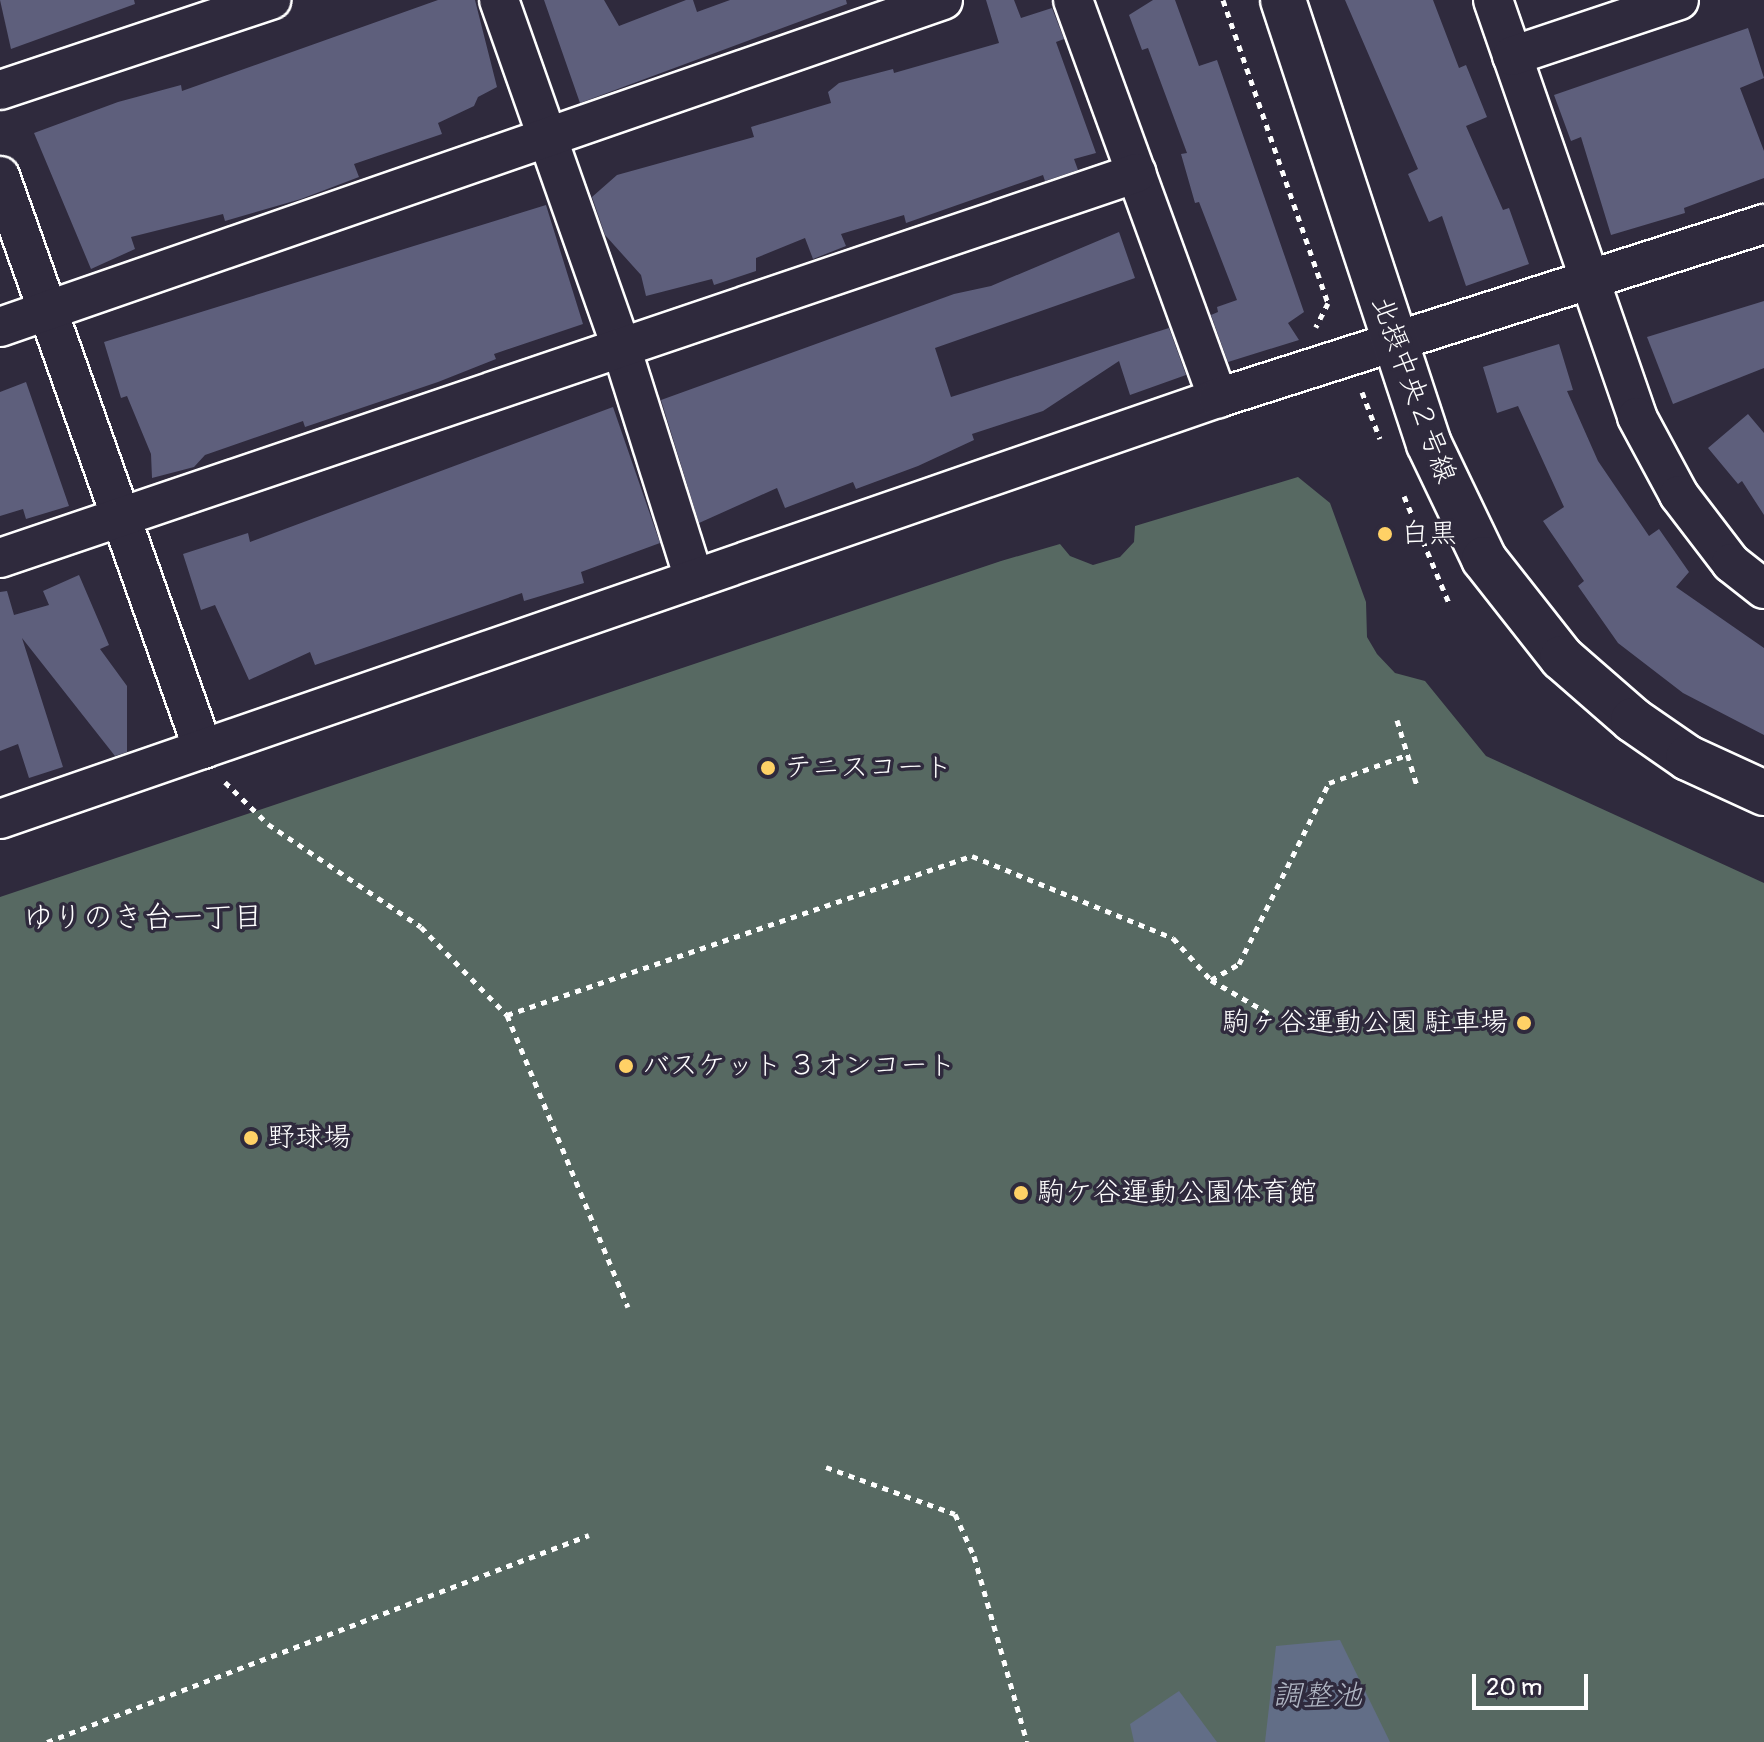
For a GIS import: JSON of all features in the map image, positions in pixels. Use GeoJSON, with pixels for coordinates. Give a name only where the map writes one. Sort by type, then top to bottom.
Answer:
{"type":"FeatureCollection","features":[{"type":"Feature","properties":{"kind":"street"},"geometry":{"type":"LineString","coordinates":[[0,90],[271,0]]}},
{"type":"Feature","properties":{"kind":"street"},"geometry":{"type":"LineString","coordinates":[[499,0],[621,347],[694,579]]}},
{"type":"Feature","properties":{"kind":"street"},"geometry":{"type":"LineString","coordinates":[[0,327],[943,0]]}},
{"type":"Feature","properties":{"kind":"street"},"geometry":{"type":"LineString","coordinates":[[1073,0],[1218,398]]}},
{"type":"Feature","properties":{"kind":"street","name":"北摂中央２号線"},"geometry":{"type":"LineString","coordinates":[[1283,0],[1393,341],[1459,513],[1484,559],[1562,658],[1633,720],[1688,758],[1764,793]]}},
{"type":"Feature","properties":{"kind":"street"},"geometry":{"type":"LineString","coordinates":[[1493,0],[1637,417],[1679,495],[1731,563],[1764,589]]}},
{"type":"Feature","properties":{"kind":"street"},"geometry":{"type":"LineString","coordinates":[[1512,56],[1679,0]]}},
{"type":"Feature","properties":{"kind":"street"},"geometry":{"type":"LineString","coordinates":[[0,558],[117,515],[1137,173]]}},
{"type":"Feature","properties":{"kind":"street"},"geometry":{"type":"LineString","coordinates":[[0,176],[117,515],[203,749]]}},
{"type":"Feature","properties":{"kind":"street"},"geometry":{"type":"LineString","coordinates":[[0,819],[1218,398],[1764,224]]}},
{"type":"Feature","properties":{"kind":"path"},"geometry":{"type":"LineString","coordinates":[[1223,0],[1328,303],[1311,338]]}},
{"type":"Feature","properties":{"kind":"path"},"geometry":{"type":"LineString","coordinates":[[1397,720],[1404,756],[1417,786]]}},
{"type":"Feature","properties":{"kind":"path"},"geometry":{"type":"LineString","coordinates":[[203,749],[215,774],[268,824],[421,927],[507,1015],[628,1307]]}},
{"type":"Feature","properties":{"kind":"path"},"geometry":{"type":"LineString","coordinates":[[1211,980],[1239,964],[1329,783],[1404,756]]}},
{"type":"Feature","properties":{"kind":"path"},"geometry":{"type":"LineString","coordinates":[[507,1015],[972,856],[1173,938],[1211,980],[1273,1016]]}},
{"type":"Feature","properties":{"kind":"path"},"geometry":{"type":"LineString","coordinates":[[826,1467],[955,1514],[974,1556],[1027,1742]]}},
{"type":"Feature","properties":{"kind":"path"},"geometry":{"type":"LineString","coordinates":[[47,1742],[589,1535]]}},
{"type":"Feature","properties":{"kind":"green space"},"geometry":{"type":"Polygon","coordinates":[[[1298,477],[1330,503],[1366,602],[1367,637],[1377,654],[1395,673],[1425,681],[1486,756],[1764,883],[1764,1742],[0,1742],[0,897],[1001,561],[1060,544],[1070,556],[1093,565],[1120,557],[1134,542],[1135,526],[1298,477]]]}},
{"type":"Feature","properties":{"kind":"water","name":"調整池"},"geometry":{"type":"Polygon","coordinates":[[[1340,1640],[1390,1742],[1265,1742],[1276,1646],[1340,1640]]]}},
{"type":"Feature","properties":{"kind":"water","name":"調整池"},"geometry":{"type":"Polygon","coordinates":[[[1179,1691],[1217,1742],[1134,1742],[1130,1724],[1179,1691]]]}},
{"type":"Feature","properties":{"kind":"building"},"geometry":{"type":"Polygon","coordinates":[[[0,0],[134,0],[135,4],[11,49],[0,0]]]}},
{"type":"Feature","properties":{"kind":"building"},"geometry":{"type":"Polygon","coordinates":[[[438,0],[475,0],[497,87],[478,97],[474,106],[438,123],[442,134],[354,164],[359,177],[301,199],[225,221],[223,214],[131,237],[135,249],[91,269],[34,133],[118,102],[181,85],[182,91],[438,0]]]}},
{"type":"Feature","properties":{"kind":"building"},"geometry":{"type":"Polygon","coordinates":[[[544,0],[604,0],[619,26],[686,0],[693,0],[697,12],[730,0],[846,0],[847,4],[580,103],[544,0]]]}},
{"type":"Feature","properties":{"kind":"building"},"geometry":{"type":"Polygon","coordinates":[[[986,0],[1014,0],[1021,18],[1052,8],[1064,39],[1056,42],[1096,153],[1074,159],[1078,170],[1045,181],[1043,175],[906,223],[904,215],[841,234],[846,246],[813,259],[805,238],[756,258],[756,271],[714,285],[712,279],[646,296],[641,275],[605,235],[592,197],[617,175],[754,137],[751,127],[831,103],[828,92],[839,83],[893,69],[894,73],[999,43],[986,0]]]}},
{"type":"Feature","properties":{"kind":"building"},"geometry":{"type":"Polygon","coordinates":[[[1153,0],[1175,0],[1199,66],[1217,60],[1304,312],[1288,323],[1299,340],[1228,362],[1211,315],[1218,312],[1217,307],[1237,300],[1199,202],[1195,203],[1181,154],[1187,153],[1148,48],[1142,50],[1129,15],[1153,0]]]}},
{"type":"Feature","properties":{"kind":"building"},"geometry":{"type":"Polygon","coordinates":[[[1345,0],[1433,0],[1459,68],[1466,65],[1487,117],[1466,126],[1503,210],[1509,208],[1529,264],[1466,286],[1442,216],[1429,222],[1408,174],[1418,169],[1345,0]]]}},
{"type":"Feature","properties":{"kind":"building"},"geometry":{"type":"Polygon","coordinates":[[[1748,28],[1764,78],[1740,88],[1764,151],[1764,178],[1684,208],[1685,213],[1611,235],[1581,137],[1571,141],[1554,95],[1748,28]]]}},
{"type":"Feature","properties":{"kind":"building"},"geometry":{"type":"Polygon","coordinates":[[[546,205],[583,324],[494,354],[496,359],[438,382],[305,427],[303,421],[205,455],[194,467],[152,478],[151,454],[127,396],[121,398],[104,342],[546,205]]]}},
{"type":"Feature","properties":{"kind":"building"},"geometry":{"type":"Polygon","coordinates":[[[1119,232],[1135,278],[935,348],[951,397],[1169,328],[1186,375],[1130,395],[1119,361],[1043,411],[972,434],[974,440],[918,466],[856,489],[853,482],[785,508],[777,488],[699,523],[661,400],[954,294],[991,286],[1119,232]]]}},
{"type":"Feature","properties":{"kind":"building"},"geometry":{"type":"Polygon","coordinates":[[[1764,301],[1764,368],[1673,404],[1647,337],[1764,301]]]}},
{"type":"Feature","properties":{"kind":"building"},"geometry":{"type":"Polygon","coordinates":[[[1559,344],[1573,390],[1567,391],[1598,461],[1649,536],[1659,529],[1689,572],[1676,587],[1764,648],[1764,735],[1683,693],[1618,643],[1578,586],[1584,581],[1543,521],[1564,507],[1518,406],[1497,413],[1483,367],[1559,344]]]}},
{"type":"Feature","properties":{"kind":"building"},"geometry":{"type":"Polygon","coordinates":[[[26,382],[69,506],[26,519],[23,509],[0,516],[0,392],[26,382]]]}},
{"type":"Feature","properties":{"kind":"building"},"geometry":{"type":"Polygon","coordinates":[[[613,407],[660,543],[581,572],[584,583],[524,601],[522,593],[315,665],[310,652],[249,680],[215,605],[201,610],[183,554],[248,533],[250,542],[613,407]]]}},
{"type":"Feature","properties":{"kind":"building"},"geometry":{"type":"Polygon","coordinates":[[[1748,414],[1764,433],[1764,515],[1742,481],[1738,484],[1708,448],[1748,414]]]}},
{"type":"Feature","properties":{"kind":"building"},"geometry":{"type":"Polygon","coordinates":[[[79,575],[109,645],[100,649],[127,686],[127,752],[115,756],[22,638],[63,767],[29,778],[18,744],[0,751],[0,592],[7,591],[14,615],[49,605],[43,591],[79,575]]]}},
{"type":"Feature","properties":{"kind":"place","name":"白黒"},"geometry":{"type":"Point","coordinates":[1385,534]}},
{"type":"Feature","properties":{"kind":"place","name":"テニスコート"},"geometry":{"type":"Point","coordinates":[768,768]}},
{"type":"Feature","properties":{"kind":"place","name":"駒ヶ谷運動公園 駐車場"},"geometry":{"type":"Point","coordinates":[1524,1023]}},
{"type":"Feature","properties":{"kind":"place","name":"バスケット ３オンコート"},"geometry":{"type":"Point","coordinates":[626,1066]}},
{"type":"Feature","properties":{"kind":"place","name":"野球場"},"geometry":{"type":"Point","coordinates":[251,1138]}},
{"type":"Feature","properties":{"kind":"place","name":"駒ケ谷運動公園体育館"},"geometry":{"type":"Point","coordinates":[1021,1193]}},
{"type":"Feature","properties":{"kind":"district","name":"ゆりのき台一丁目"},"geometry":{"type":"Point","coordinates":[143,918]}}]}
